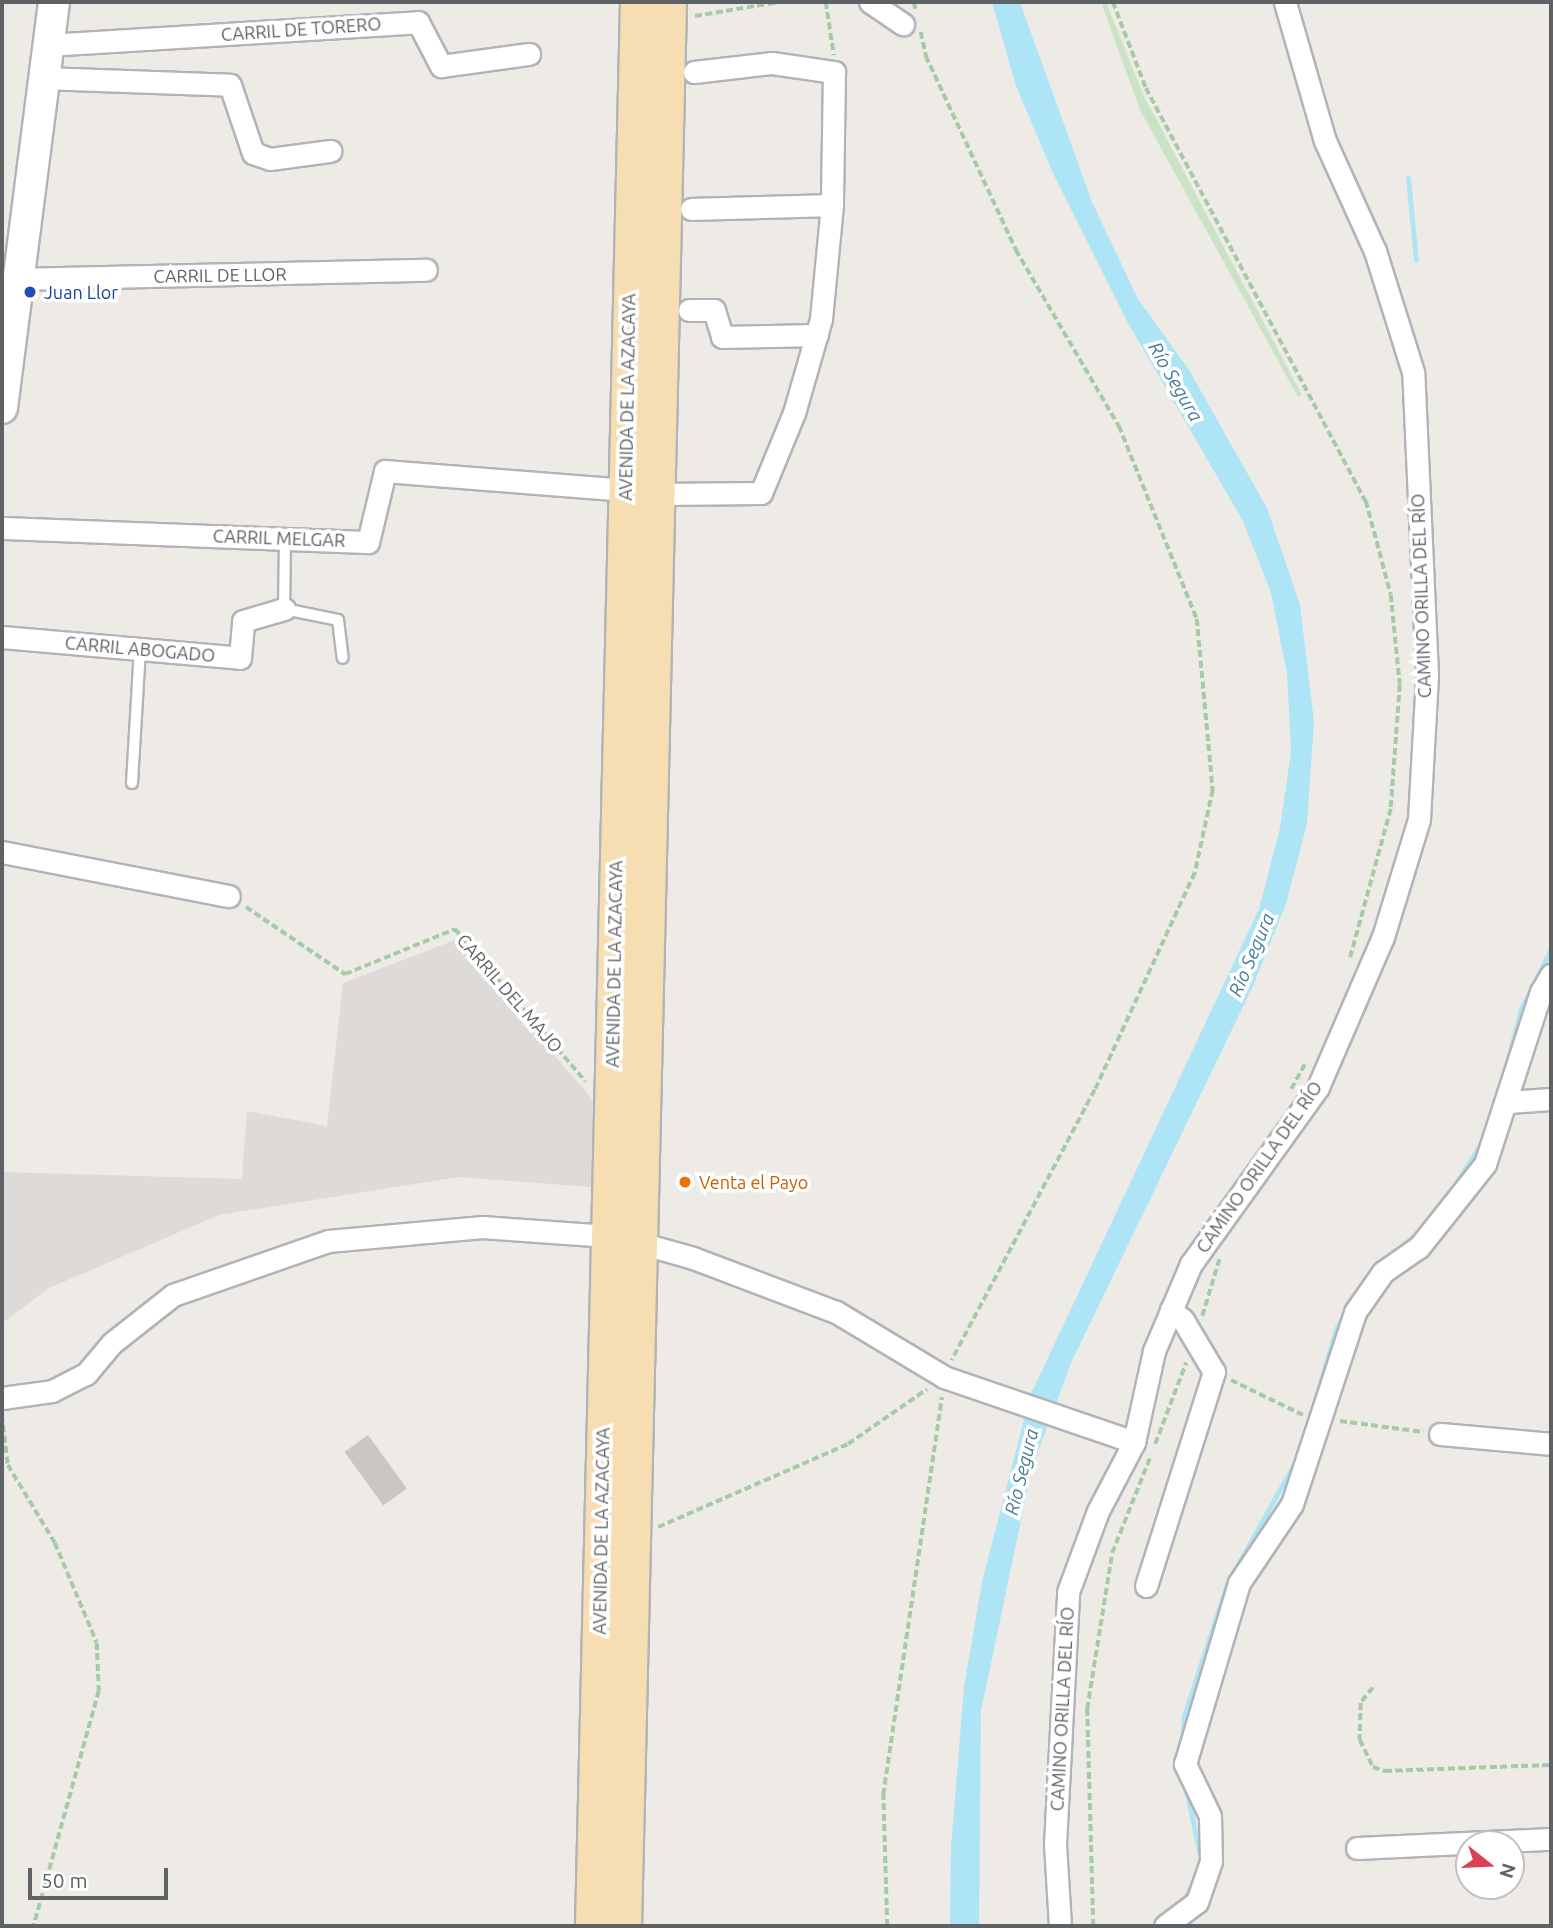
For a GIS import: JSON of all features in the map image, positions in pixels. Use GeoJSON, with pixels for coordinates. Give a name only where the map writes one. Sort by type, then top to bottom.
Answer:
{"type":"FeatureCollection","features":[{"type":"Feature","properties":{"kind":"main road"},"geometry":{"type":"LineString","coordinates":[[2,408],[10,286],[54,2]]}},
{"type":"Feature","properties":{"kind":"main road","name":"AVENIDA DE LA AZACAYA"},"geometry":{"type":"LineString","coordinates":[[592,1926],[637,2]]}},
{"type":"Feature","properties":{"kind":"main road","name":"AVENIDA DE LA AZACAYA"},"geometry":{"type":"LineString","coordinates":[[624,1926],[669,11]]}},
{"type":"Feature","properties":{"kind":"street"},"geometry":{"type":"LineString","coordinates":[[870,2],[904,24]]}},
{"type":"Feature","properties":{"kind":"street","name":"CAMINO ORILLA DEL RÍO"},"geometry":{"type":"LineString","coordinates":[[1060,1926],[1055,1844],[1068,1592],[1098,1511],[1134,1442],[1154,1351],[1191,1264],[1318,1087],[1383,937],[1419,818],[1427,675],[1413,372],[1375,251],[1325,141],[1285,2]]}},
{"type":"Feature","properties":{"kind":"street","name":"CARRIL DE TORERO"},"geometry":{"type":"LineString","coordinates":[[47,46],[418,22],[442,66],[528,54]]}},
{"type":"Feature","properties":{"kind":"street"},"geometry":{"type":"LineString","coordinates":[[658,494],[761,493],[780,451],[817,335],[832,205],[834,72],[772,63],[695,72]]}},
{"type":"Feature","properties":{"kind":"street"},"geometry":{"type":"LineString","coordinates":[[43,78],[230,85],[253,153],[270,159],[330,151]]}},
{"type":"Feature","properties":{"kind":"street"},"geometry":{"type":"LineString","coordinates":[[691,209],[832,205]]}},
{"type":"Feature","properties":{"kind":"street","name":"CARRIL DE LLOR"},"geometry":{"type":"LineString","coordinates":[[10,286],[426,270]]}},
{"type":"Feature","properties":{"kind":"street"},"geometry":{"type":"LineString","coordinates":[[689,310],[714,310],[722,337],[817,335]]}},
{"type":"Feature","properties":{"kind":"street","name":"CARRIL MELGAR"},"geometry":{"type":"LineString","coordinates":[[2,528],[368,542],[385,471],[625,490]]}},
{"type":"Feature","properties":{"kind":"street","name":"CARRIL ABOGADO"},"geometry":{"type":"LineString","coordinates":[[2,637],[240,658],[243,621],[284,609]]}},
{"type":"Feature","properties":{"kind":"street"},"geometry":{"type":"LineString","coordinates":[[2,852],[229,896]]}},
{"type":"Feature","properties":{"kind":"street"},"geometry":{"type":"LineString","coordinates":[[1165,1926],[1197,1902],[1211,1861],[1210,1816],[1185,1764],[1239,1583],[1292,1504],[1314,1420],[1355,1312],[1383,1272],[1419,1247],[1456,1204],[1485,1164],[1508,1102],[1541,992],[1551,975]]}},
{"type":"Feature","properties":{"kind":"street"},"geometry":{"type":"LineString","coordinates":[[1508,1102],[1551,1099]]}},
{"type":"Feature","properties":{"kind":"street"},"geometry":{"type":"LineString","coordinates":[[2,1398],[52,1391],[86,1374],[112,1343],[173,1294],[328,1241],[482,1227],[608,1236]]}},
{"type":"Feature","properties":{"kind":"street"},"geometry":{"type":"LineString","coordinates":[[640,1243],[692,1258],[836,1312],[944,1377],[1134,1442]]}},
{"type":"Feature","properties":{"kind":"street"},"geometry":{"type":"LineString","coordinates":[[1146,1586],[1214,1372],[1171,1311]]}},
{"type":"Feature","properties":{"kind":"street"},"geometry":{"type":"LineString","coordinates":[[1440,1434],[1551,1444]]}},
{"type":"Feature","properties":{"kind":"street"},"geometry":{"type":"LineString","coordinates":[[1357,1848],[1551,1839]]}},
{"type":"Feature","properties":{"kind":"lane"},"geometry":{"type":"LineString","coordinates":[[285,539],[284,609],[338,620],[343,658]]}},
{"type":"Feature","properties":{"kind":"lane"},"geometry":{"type":"LineString","coordinates":[[132,783],[140,649]]}},
{"type":"Feature","properties":{"kind":"path"},"geometry":{"type":"LineString","coordinates":[[669,11],[780,2]]}},
{"type":"Feature","properties":{"kind":"path"},"geometry":{"type":"LineString","coordinates":[[826,2],[834,72]]}},
{"type":"Feature","properties":{"kind":"path"},"geometry":{"type":"LineString","coordinates":[[887,1926],[883,1795],[944,1377],[1094,1090],[1189,886],[1213,790],[1197,619],[1119,426],[1016,250],[932,68],[914,2]]}},
{"type":"Feature","properties":{"kind":"path"},"geometry":{"type":"LineString","coordinates":[[1113,2],[1146,88],[1366,501],[1391,595],[1400,685],[1391,808],[1349,962]]}},
{"type":"Feature","properties":{"kind":"path","name":"CARRIL DEL MAJO"},"geometry":{"type":"LineString","coordinates":[[229,896],[345,974],[455,929],[611,1111]]}},
{"type":"Feature","properties":{"kind":"path"},"geometry":{"type":"LineString","coordinates":[[1285,1101],[1309,1056]]}},
{"type":"Feature","properties":{"kind":"path"},"geometry":{"type":"LineString","coordinates":[[1093,1926],[1087,1709],[1112,1553],[1194,1340],[1222,1252]]}},
{"type":"Feature","properties":{"kind":"path"},"geometry":{"type":"LineString","coordinates":[[1214,1372],[1314,1420],[1332,1419],[1440,1434]]}},
{"type":"Feature","properties":{"kind":"path"},"geometry":{"type":"LineString","coordinates":[[633,1537],[848,1444],[944,1377]]}},
{"type":"Feature","properties":{"kind":"path"},"geometry":{"type":"LineString","coordinates":[[2,1410],[8,1465],[55,1543],[97,1643],[99,1691],[34,1926]]}},
{"type":"Feature","properties":{"kind":"path"},"geometry":{"type":"LineString","coordinates":[[1373,1688],[1361,1703],[1360,1740],[1373,1767],[1385,1771],[1551,1765]]}},
{"type":"Feature","properties":{"kind":"shaded area"},"geometry":{"type":"Polygon","coordinates":[[[455,940],[594,1101],[591,1187],[458,1177],[219,1215],[49,1288],[2,1323],[2,1172],[242,1179],[247,1111],[327,1126],[343,983],[455,940]]]}},
{"type":"Feature","properties":{"kind":"green space"},"geometry":{"type":"Polygon","coordinates":[[[1101,2],[1106,2],[1143,94],[1302,395],[1298,397],[1140,110],[1101,2]]]}},
{"type":"Feature","properties":{"kind":"water","name":"Río Segura"},"geometry":{"type":"Polygon","coordinates":[[[992,2],[1020,2],[1092,202],[1138,299],[1189,370],[1267,508],[1300,605],[1314,722],[1307,824],[1286,904],[1253,986],[1071,1363],[1032,1468],[981,1711],[979,1926],[950,1926],[951,1847],[964,1687],[982,1582],[1030,1396],[1259,909],[1280,828],[1291,751],[1287,674],[1271,593],[1243,521],[1128,323],[1052,171],[1016,86],[992,2]]]}},
{"type":"Feature","properties":{"kind":"building"},"geometry":{"type":"Polygon","coordinates":[[[368,1435],[407,1488],[383,1505],[345,1452],[368,1435]]]}},
{"type":"Feature","properties":{"kind":"waterway"},"geometry":{"type":"LineString","coordinates":[[1408,178],[1416,260]]}},
{"type":"Feature","properties":{"kind":"waterway"},"geometry":{"type":"LineString","coordinates":[[1508,1059],[1521,1009],[1551,949]]}},
{"type":"Feature","properties":{"kind":"waterway"},"geometry":{"type":"LineString","coordinates":[[1448,1195],[1483,1141]]}},
{"type":"Feature","properties":{"kind":"waterway"},"geometry":{"type":"LineString","coordinates":[[1388,1257],[1421,1230]]}},
{"type":"Feature","properties":{"kind":"waterway"},"geometry":{"type":"LineString","coordinates":[[1316,1397],[1336,1329],[1345,1314]]}},
{"type":"Feature","properties":{"kind":"waterway"},"geometry":{"type":"LineString","coordinates":[[1182,1744],[1184,1716],[1227,1584],[1298,1457]]}},
{"type":"Feature","properties":{"kind":"waterway"},"geometry":{"type":"LineString","coordinates":[[1185,1784],[1201,1860]]}},
{"type":"Feature","properties":{"kind":"waterway"},"geometry":{"type":"LineString","coordinates":[[1183,1901],[1195,1879]]}},
{"type":"Feature","properties":{"kind":"place","name":"Juan Llor"},"geometry":{"type":"Point","coordinates":[30,292]}},
{"type":"Feature","properties":{"kind":"place","name":"Venta el Payo"},"geometry":{"type":"Point","coordinates":[685,1182]}}]}
